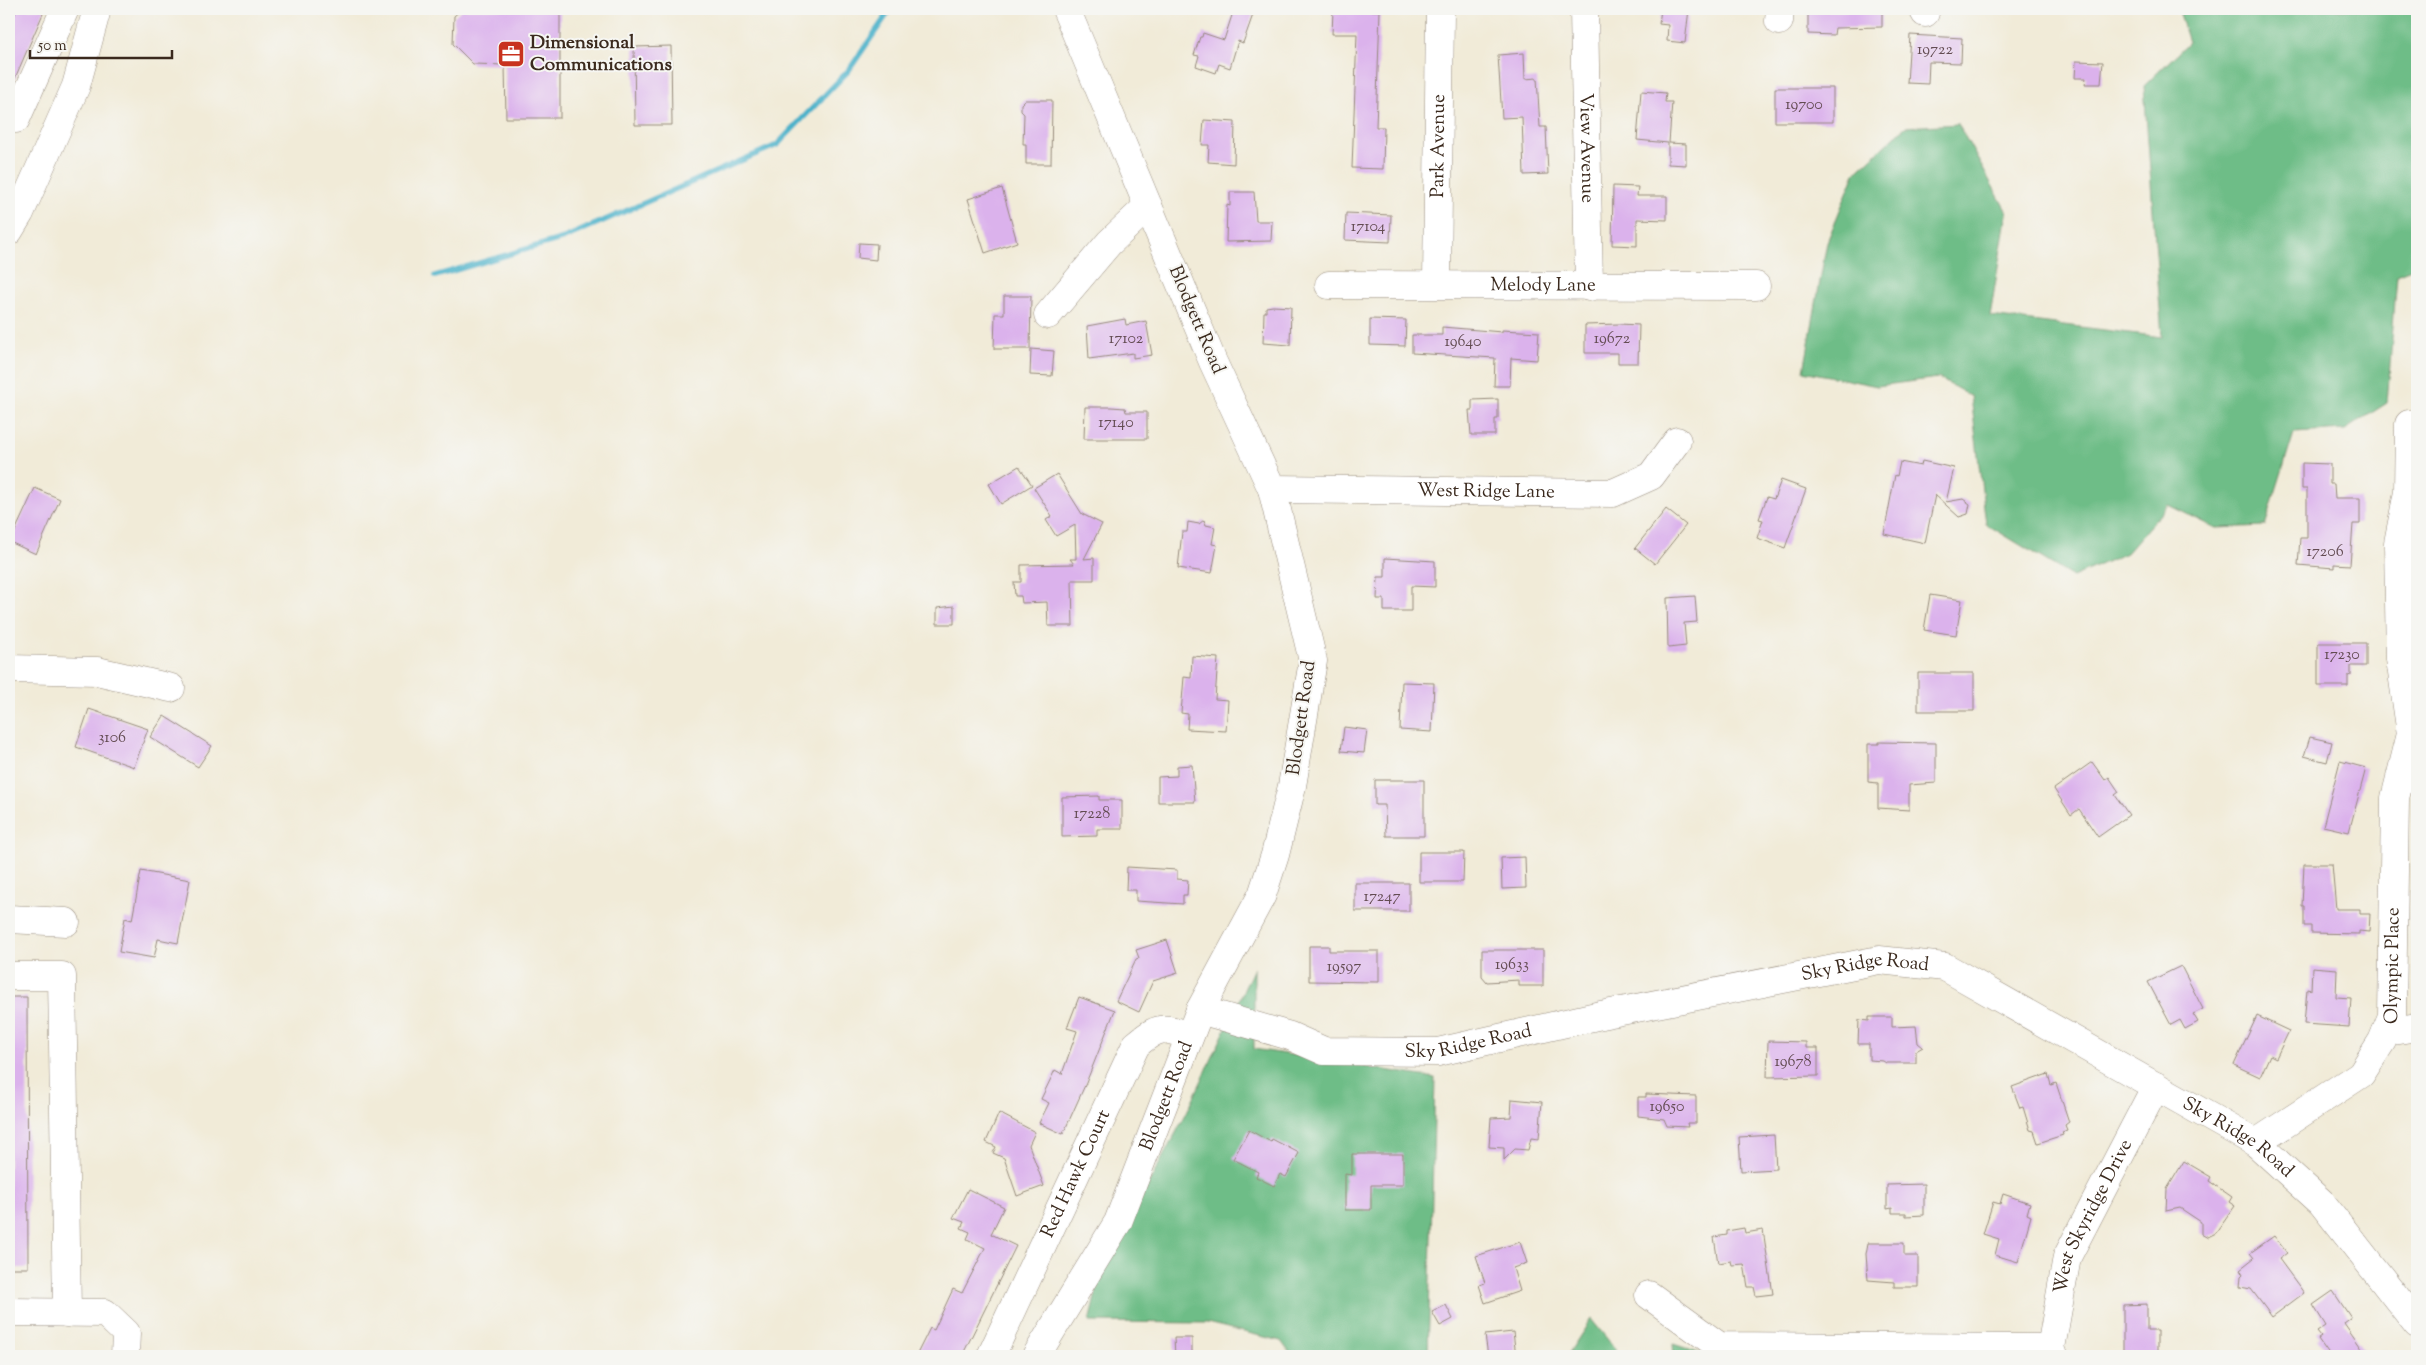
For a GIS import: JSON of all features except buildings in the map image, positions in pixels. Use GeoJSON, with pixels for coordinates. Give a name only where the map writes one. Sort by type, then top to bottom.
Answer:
{"type":"FeatureCollection","features":[{"type":"Feature","properties":{"kind":"street"},"geometry":{"type":"LineString","coordinates":[[52,138],[13,117],[66,9]]}},
{"type":"Feature","properties":{"kind":"street"},"geometry":{"type":"LineString","coordinates":[[9,231],[20,213],[76,86],[97,9]]}},
{"type":"Feature","properties":{"kind":"street","name":"Blodgett Road"},"geometry":{"type":"LineString","coordinates":[[1036,1356],[1118,1222],[1200,1010],[1262,895],[1275,855],[1292,786],[1313,661],[1272,489],[1213,362],[1066,9]]}},
{"type":"Feature","properties":{"kind":"street","name":"Park Avenue"},"geometry":{"type":"LineString","coordinates":[[1437,284],[1440,9]]}},
{"type":"Feature","properties":{"kind":"street","name":"View Avenue"},"geometry":{"type":"LineString","coordinates":[[1584,9],[1588,287]]}},
{"type":"Feature","properties":{"kind":"street"},"geometry":{"type":"LineString","coordinates":[[1048,315],[1109,242],[1148,206]]}},
{"type":"Feature","properties":{"kind":"street","name":"Melody Lane"},"geometry":{"type":"LineString","coordinates":[[1329,285],[1756,286]]}},
{"type":"Feature","properties":{"kind":"street"},"geometry":{"type":"LineString","coordinates":[[2409,424],[2408,492],[2398,543],[2400,659],[2414,731]]}},
{"type":"Feature","properties":{"kind":"street","name":"West Ridge Lane"},"geometry":{"type":"LineString","coordinates":[[1272,489],[1613,493],[1651,476],[1677,442]]}},
{"type":"Feature","properties":{"kind":"street"},"geometry":{"type":"LineString","coordinates":[[9,669],[97,671],[171,688]]}},
{"type":"Feature","properties":{"kind":"street","name":"Olympic Place"},"geometry":{"type":"LineString","coordinates":[[2256,1143],[2362,1074],[2386,1032],[2392,1017],[2395,798],[2414,731]]}},
{"type":"Feature","properties":{"kind":"street"},"geometry":{"type":"LineString","coordinates":[[9,919],[66,922]]}},
{"type":"Feature","properties":{"kind":"street","name":"Sky Ridge Road"},"geometry":{"type":"LineString","coordinates":[[1200,1010],[1290,1036],[1324,1051],[1438,1052],[1601,1015],[1879,960],[1945,967],[2256,1143],[2322,1203],[2417,1324]]}},
{"type":"Feature","properties":{"kind":"street"},"geometry":{"type":"LineString","coordinates":[[9,976],[62,976],[67,1313]]}},
{"type":"Feature","properties":{"kind":"street"},"geometry":{"type":"LineString","coordinates":[[2386,1032],[2417,1027]]}},
{"type":"Feature","properties":{"kind":"street","name":"Red Hawk Court"},"geometry":{"type":"LineString","coordinates":[[991,1356],[1136,1045],[1153,1030],[1172,1029],[1189,1037]]}},
{"type":"Feature","properties":{"kind":"street","name":"West Skyridge Drive"},"geometry":{"type":"LineString","coordinates":[[2053,1352],[2067,1257],[2156,1086]]}},
{"type":"Feature","properties":{"kind":"street"},"geometry":{"type":"LineString","coordinates":[[1649,1295],[1719,1346],[2053,1352]]}},
{"type":"Feature","properties":{"kind":"street"},"geometry":{"type":"LineString","coordinates":[[9,1312],[105,1313],[126,1333],[126,1356]]}},
{"type":"Feature","properties":{"kind":"green space"},"geometry":{"type":"Polygon","coordinates":[[[2178,9],[2417,9],[2417,267],[2397,275],[2387,403],[2345,430],[2294,433],[2265,526],[2216,528],[2168,505],[2126,553],[2073,577],[1986,524],[1971,396],[1938,378],[1877,386],[1804,371],[1827,242],[1855,173],[1905,127],[1958,124],[2007,212],[1990,316],[2162,337],[2144,86],[2189,42],[2178,9]]]}},
{"type":"Feature","properties":{"kind":"green space"},"geometry":{"type":"Polygon","coordinates":[[[1254,968],[1254,1049],[1435,1078],[1428,1356],[1292,1356],[1281,1341],[1207,1323],[1089,1322],[1101,1273],[1187,1112],[1254,968]]]}},
{"type":"Feature","properties":{"kind":"green space"},"geometry":{"type":"Polygon","coordinates":[[[1591,1319],[1621,1356],[1567,1356],[1591,1319]]]}},
{"type":"Feature","properties":{"kind":"green space"},"geometry":{"type":"Polygon","coordinates":[[[1673,1344],[1710,1356],[1674,1356],[1673,1344]]]}},
{"type":"Feature","properties":{"kind":"waterway"},"geometry":{"type":"LineString","coordinates":[[435,276],[564,238],[777,145],[849,70],[891,9]]}},
{"type":"Feature","properties":{"kind":"place","name":"Dimensional Communications"},"geometry":{"type":"Point","coordinates":[511,54]}}]}
